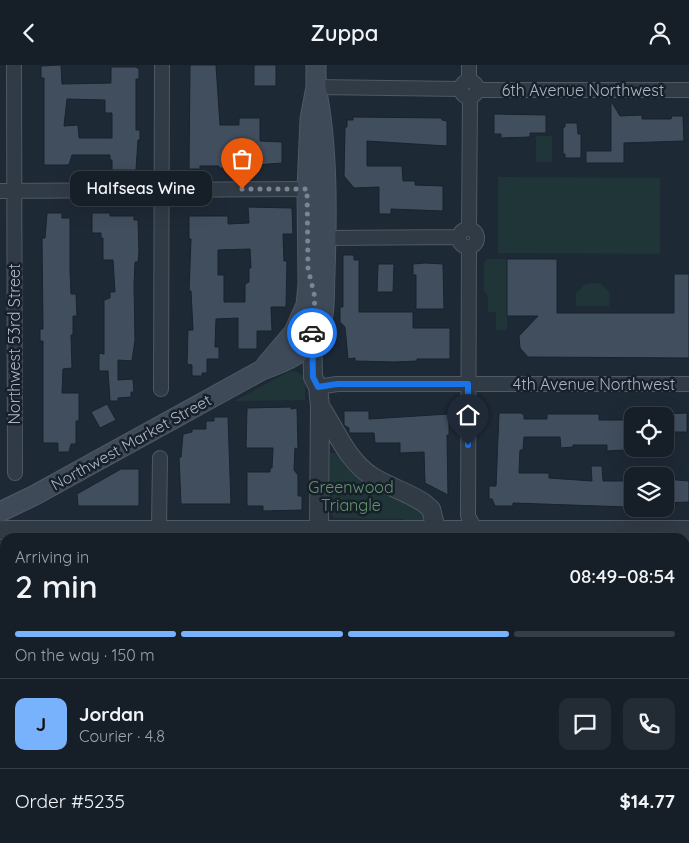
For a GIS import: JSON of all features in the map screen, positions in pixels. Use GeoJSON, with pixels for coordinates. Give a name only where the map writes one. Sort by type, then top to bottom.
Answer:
{"type":"FeatureCollection","features":[{"type":"Feature","properties":{"kind":"main road","name":"Northwest Market Street"},"geometry":{"type":"LineString","coordinates":[[262,370],[283,348],[301,319],[306,305],[308,268],[307,189],[310,119],[316,87],[316,65]]}},
{"type":"Feature","properties":{"kind":"main road","name":"Northwest Market Street"},"geometry":{"type":"LineString","coordinates":[[7,509],[262,370],[284,362],[306,349],[319,329],[324,298],[326,238],[322,116],[316,87]]}},
{"type":"Feature","properties":{"kind":"street","name":"Northwest 53rd Street"},"geometry":{"type":"LineString","coordinates":[[14,65],[7,192],[15,473]]}},
{"type":"Feature","properties":{"kind":"street"},"geometry":{"type":"LineString","coordinates":[[161,389],[162,65]]}},
{"type":"Feature","properties":{"kind":"street"},"geometry":{"type":"LineString","coordinates":[[469,65],[466,237],[468,516],[476,533]]}},
{"type":"Feature","properties":{"kind":"street","name":"6th Avenue Northwest"},"geometry":{"type":"LineString","coordinates":[[316,87],[689,90]]}},
{"type":"Feature","properties":{"kind":"street"},"geometry":{"type":"LineString","coordinates":[[7,192],[307,189]]}},
{"type":"Feature","properties":{"kind":"street"},"geometry":{"type":"LineString","coordinates":[[326,238],[466,237]]}},
{"type":"Feature","properties":{"kind":"street"},"geometry":{"type":"LineString","coordinates":[[308,268],[315,298],[312,339],[313,377],[318,387],[320,407],[319,533]]}},
{"type":"Feature","properties":{"kind":"street"},"geometry":{"type":"LineString","coordinates":[[318,387],[324,375],[324,298]]}},
{"type":"Feature","properties":{"kind":"street","name":"4th Avenue Northwest"},"geometry":{"type":"LineString","coordinates":[[318,387],[337,384],[689,384]]}},
{"type":"Feature","properties":{"kind":"street"},"geometry":{"type":"LineString","coordinates":[[320,407],[341,443],[358,465],[371,476],[424,503],[431,509],[436,529]]}},
{"type":"Feature","properties":{"kind":"street"},"geometry":{"type":"LineString","coordinates":[[160,458],[160,529]]}},
{"type":"Feature","properties":{"kind":"street"},"geometry":{"type":"LineString","coordinates":[[7,509],[31,530]]}},
{"type":"Feature","properties":{"kind":"street"},"geometry":{"type":"LineString","coordinates":[[0,530],[160,529],[319,533],[436,529],[469,533]]}},
{"type":"Feature","properties":{"kind":"street"},"geometry":{"type":"LineString","coordinates":[[530,533],[689,530]]}},
{"type":"Feature","properties":{"kind":"green space"},"geometry":{"type":"Polygon","coordinates":[[[536,136],[552,136],[552,162],[536,162],[536,136]]]}},
{"type":"Feature","properties":{"kind":"green space"},"geometry":{"type":"Polygon","coordinates":[[[498,177],[660,178],[660,254],[498,253],[498,177]]]}},
{"type":"Feature","properties":{"kind":"green space"},"geometry":{"type":"Polygon","coordinates":[[[488,259],[507,259],[507,330],[496,330],[496,312],[488,312],[488,296],[484,291],[484,262],[488,259]]]}},
{"type":"Feature","properties":{"kind":"green space"},"geometry":{"type":"Polygon","coordinates":[[[600,283],[610,293],[609,306],[576,306],[576,293],[586,284],[600,283]]]}},
{"type":"Feature","properties":{"kind":"green space"},"geometry":{"type":"Polygon","coordinates":[[[290,371],[298,372],[305,379],[305,400],[234,401],[290,371]]]}},
{"type":"Feature","properties":{"kind":"green space","name":"Greenwood Triangle"},"geometry":{"type":"Polygon","coordinates":[[[330,453],[336,453],[354,472],[421,503],[427,522],[410,523],[403,519],[335,518],[329,512],[330,453]]]}},
{"type":"Feature","properties":{"kind":"building"},"geometry":{"type":"Polygon","coordinates":[[[61,65],[62,84],[111,83],[111,67],[136,67],[139,69],[139,79],[136,79],[136,130],[140,130],[140,140],[138,140],[136,170],[112,170],[110,155],[72,155],[69,165],[44,165],[44,78],[41,78],[41,66],[61,65]],[[67,99],[64,126],[78,125],[79,138],[112,138],[112,113],[105,113],[105,100],[67,99]]]}},
{"type":"Feature","properties":{"kind":"building"},"geometry":{"type":"Polygon","coordinates":[[[190,65],[216,65],[220,125],[239,125],[239,118],[260,118],[260,141],[282,142],[282,163],[256,165],[256,174],[238,174],[238,168],[219,168],[219,166],[200,166],[200,169],[189,169],[190,65]]]}},
{"type":"Feature","properties":{"kind":"building"},"geometry":{"type":"Polygon","coordinates":[[[254,65],[276,65],[276,86],[254,86],[254,65]]]}},
{"type":"Feature","properties":{"kind":"building"},"geometry":{"type":"Polygon","coordinates":[[[611,101],[620,116],[642,115],[642,119],[671,119],[672,116],[683,116],[684,141],[624,143],[624,163],[586,163],[586,151],[611,151],[611,101]]]}},
{"type":"Feature","properties":{"kind":"building"},"geometry":{"type":"Polygon","coordinates":[[[494,114],[546,115],[546,133],[530,133],[530,137],[501,138],[501,134],[494,134],[494,114]]]}},
{"type":"Feature","properties":{"kind":"building"},"geometry":{"type":"Polygon","coordinates":[[[353,117],[442,118],[442,120],[447,121],[447,146],[367,141],[367,166],[402,166],[403,181],[415,181],[415,185],[443,186],[443,211],[391,209],[391,214],[379,214],[379,187],[354,188],[344,176],[345,127],[347,127],[347,120],[353,120],[353,117]]]}},
{"type":"Feature","properties":{"kind":"building"},"geometry":{"type":"Polygon","coordinates":[[[565,123],[577,123],[578,134],[581,134],[581,158],[565,158],[565,154],[563,154],[563,127],[565,127],[565,123]]]}},
{"type":"Feature","properties":{"kind":"building"},"geometry":{"type":"Polygon","coordinates":[[[248,207],[292,208],[293,234],[283,234],[284,261],[287,261],[286,307],[271,307],[272,331],[257,331],[257,349],[238,349],[238,318],[216,319],[215,347],[219,347],[219,359],[207,359],[207,373],[202,373],[202,376],[192,376],[192,365],[187,364],[188,330],[193,330],[191,291],[189,291],[191,239],[189,239],[189,216],[228,216],[228,224],[249,223],[248,207]],[[250,249],[218,250],[218,275],[224,275],[224,302],[245,302],[245,284],[249,282],[249,268],[251,268],[250,249]]]}},
{"type":"Feature","properties":{"kind":"building"},"geometry":{"type":"Polygon","coordinates":[[[47,213],[62,213],[62,218],[70,218],[71,294],[76,294],[77,316],[73,316],[73,335],[71,335],[72,368],[63,369],[62,393],[79,393],[79,421],[76,421],[76,444],[71,444],[69,452],[58,452],[58,443],[43,443],[43,341],[40,341],[40,329],[43,329],[42,238],[45,238],[47,213]]]}},
{"type":"Feature","properties":{"kind":"building"},"geometry":{"type":"Polygon","coordinates":[[[92,213],[110,213],[110,216],[134,216],[134,220],[138,220],[139,252],[138,262],[135,262],[135,340],[132,361],[118,360],[118,380],[133,379],[134,392],[131,392],[131,397],[118,398],[118,401],[110,401],[108,371],[99,371],[99,353],[104,354],[104,300],[110,298],[110,292],[115,292],[113,260],[103,260],[103,238],[101,238],[101,233],[92,233],[92,213]]]}},
{"type":"Feature","properties":{"kind":"building"},"geometry":{"type":"Polygon","coordinates":[[[343,255],[354,255],[354,260],[359,260],[359,312],[413,312],[413,328],[450,328],[450,359],[417,359],[417,361],[395,362],[355,361],[355,358],[348,359],[345,327],[340,322],[340,307],[343,307],[343,255]]]}},
{"type":"Feature","properties":{"kind":"building"},"geometry":{"type":"Polygon","coordinates":[[[507,259],[557,259],[557,313],[674,313],[674,274],[689,274],[689,358],[528,357],[520,348],[519,336],[538,316],[507,316],[507,259]]]}},
{"type":"Feature","properties":{"kind":"building"},"geometry":{"type":"Polygon","coordinates":[[[378,264],[394,264],[393,292],[377,292],[378,264]]]}},
{"type":"Feature","properties":{"kind":"building"},"geometry":{"type":"Polygon","coordinates":[[[413,264],[443,264],[444,309],[416,309],[416,275],[413,275],[413,264]]]}},
{"type":"Feature","properties":{"kind":"building"},"geometry":{"type":"Polygon","coordinates":[[[107,404],[116,420],[100,428],[91,412],[107,404]]]}},
{"type":"Feature","properties":{"kind":"building"},"geometry":{"type":"Polygon","coordinates":[[[291,407],[291,409],[297,408],[298,449],[295,448],[294,470],[298,475],[298,496],[302,496],[302,510],[263,511],[263,506],[247,506],[247,472],[270,472],[273,448],[246,448],[247,408],[291,407]]]}},
{"type":"Feature","properties":{"kind":"building"},"geometry":{"type":"Polygon","coordinates":[[[344,411],[369,411],[369,419],[449,414],[449,435],[447,435],[448,495],[425,483],[424,452],[400,453],[400,443],[375,443],[374,433],[349,433],[349,428],[344,425],[344,411]]]}},
{"type":"Feature","properties":{"kind":"building"},"geometry":{"type":"Polygon","coordinates":[[[499,413],[521,413],[524,415],[524,419],[547,419],[547,414],[599,414],[599,420],[624,420],[624,450],[607,451],[607,445],[573,445],[573,447],[561,448],[560,437],[524,437],[523,450],[520,450],[519,473],[549,473],[549,478],[592,481],[591,466],[602,466],[603,481],[624,481],[624,507],[513,503],[513,506],[495,506],[492,499],[489,499],[489,486],[496,486],[499,413]]]}},
{"type":"Feature","properties":{"kind":"building"},"geometry":{"type":"Polygon","coordinates":[[[687,413],[687,432],[674,432],[674,414],[687,413]]]}},
{"type":"Feature","properties":{"kind":"building"},"geometry":{"type":"Polygon","coordinates":[[[214,417],[228,417],[231,504],[181,504],[179,457],[181,457],[183,434],[192,432],[192,429],[206,429],[206,421],[214,421],[214,417]]]}},
{"type":"Feature","properties":{"kind":"building"},"geometry":{"type":"Polygon","coordinates":[[[121,469],[139,469],[139,506],[78,506],[77,494],[121,469]]]}},
{"type":"Feature","properties":{"kind":"building"},"geometry":{"type":"Polygon","coordinates":[[[674,480],[689,481],[689,502],[674,503],[674,480]]]}},
{"type":"Feature","properties":{"kind":"way so far"},"geometry":{"type":"LineString","coordinates":[[242,189],[307,189],[308,268],[315,298],[312,333]]}},
{"type":"Feature","properties":{"kind":"place","name":"Halfseas Wine"},"geometry":{"type":"Point","coordinates":[242,189]}},
{"type":"Feature","properties":{"kind":"route"},"geometry":{"type":"LineString","coordinates":[[312,333],[313,377],[318,387],[337,384],[468,384],[468,445]]}}]}
